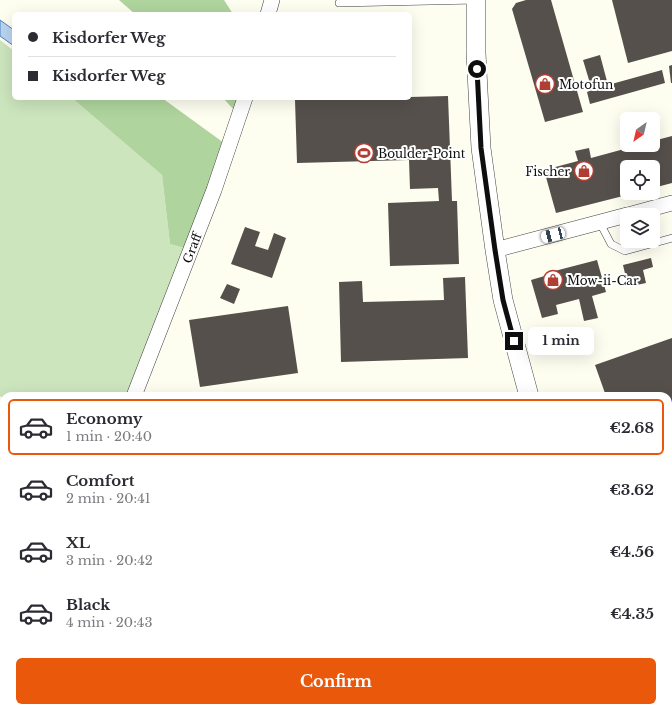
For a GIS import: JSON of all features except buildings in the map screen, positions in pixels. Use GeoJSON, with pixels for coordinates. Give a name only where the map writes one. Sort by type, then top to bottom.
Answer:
{"type":"FeatureCollection","features":[{"type":"Feature","properties":{"kind":"street"},"geometry":{"type":"LineString","coordinates":[[269,12],[272,0]]}},
{"type":"Feature","properties":{"kind":"street"},"geometry":{"type":"LineString","coordinates":[[476,0],[476,53],[481,148],[503,300],[526,392]]}},
{"type":"Feature","properties":{"kind":"street","name":"Graff"},"geometry":{"type":"LineString","coordinates":[[136,392],[214,190],[244,100]]}},
{"type":"Feature","properties":{"kind":"street"},"geometry":{"type":"LineString","coordinates":[[654,208],[672,203]]}},
{"type":"Feature","properties":{"kind":"street"},"geometry":{"type":"LineString","coordinates":[[495,250],[620,217]]}},
{"type":"Feature","properties":{"kind":"lane"},"geometry":{"type":"LineString","coordinates":[[339,3],[476,0]]}},
{"type":"Feature","properties":{"kind":"lane"},"geometry":{"type":"LineString","coordinates":[[600,223],[611,244],[625,251],[672,238]]}},
{"type":"Feature","properties":{"kind":"green space"},"geometry":{"type":"Polygon","coordinates":[[[119,0],[224,0],[232,12],[133,12],[119,0]]]}},
{"type":"Feature","properties":{"kind":"green space"},"geometry":{"type":"Polygon","coordinates":[[[0,40],[12,49],[12,100],[74,100],[162,175],[170,244],[188,249],[154,326],[128,392],[0,392],[0,40]]]}},
{"type":"Feature","properties":{"kind":"green space"},"geometry":{"type":"Polygon","coordinates":[[[74,100],[165,100],[224,143],[188,249],[170,244],[162,175],[74,100]]]}},
{"type":"Feature","properties":{"kind":"green space"},"geometry":{"type":"Polygon","coordinates":[[[225,100],[238,100],[235,111],[225,100]]]}},
{"type":"Feature","properties":{"kind":"water"},"geometry":{"type":"Polygon","coordinates":[[[0,20],[12,29],[12,45],[0,36],[0,20]]]}},
{"type":"Feature","properties":{"kind":"place","name":"Motofun"},"geometry":{"type":"Point","coordinates":[545,84]}},
{"type":"Feature","properties":{"kind":"place","name":"Boulder-Point"},"geometry":{"type":"Point","coordinates":[364,153]}},
{"type":"Feature","properties":{"kind":"place","name":"Fischer"},"geometry":{"type":"Point","coordinates":[584,171]}},
{"type":"Feature","properties":{"kind":"place","name":"Mow-ii-Car"},"geometry":{"type":"Point","coordinates":[553,280]}},
{"type":"Feature","properties":{"kind":"route"},"geometry":{"type":"LineString","coordinates":[[477,69],[481,148],[497,265],[503,300],[514,341]]}}]}
